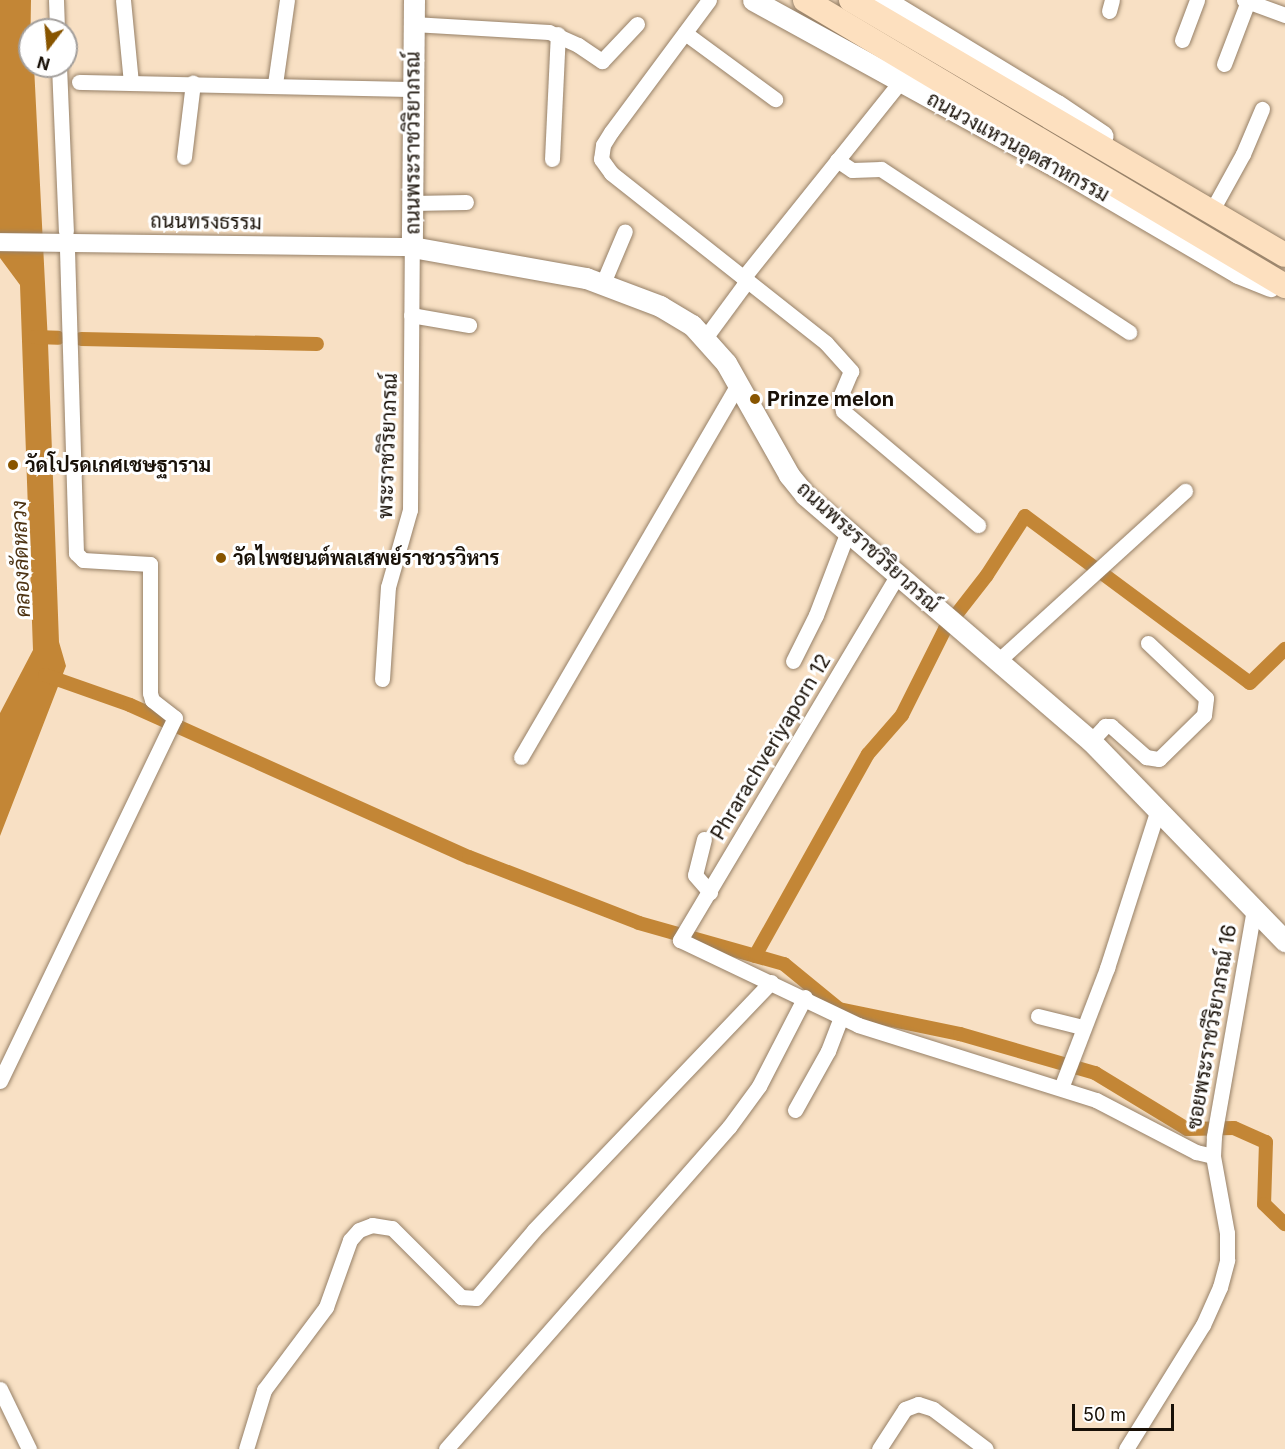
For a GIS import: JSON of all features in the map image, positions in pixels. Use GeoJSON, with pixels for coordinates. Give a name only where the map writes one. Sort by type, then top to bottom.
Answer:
{"type":"FeatureCollection","features":[{"type":"Feature","properties":{"kind":"main road","name":"ถนนพระราชวิริยาภรณ์"},"geometry":{"type":"LineString","coordinates":[[414,0],[412,247],[603,283],[676,314],[705,338],[738,384],[789,475],[847,534],[1091,741],[1285,941]]}},
{"type":"Feature","properties":{"kind":"main road","name":"ถนนวงแหวนอุตสาหกรรม"},"geometry":{"type":"LineString","coordinates":[[753,0],[899,83],[1055,166],[1238,273],[1285,291]]}},
{"type":"Feature","properties":{"kind":"main road","name":"ถนนวงแหวนอุตสาหกรรม"},"geometry":{"type":"LineString","coordinates":[[805,0],[940,78],[1285,286]]}},
{"type":"Feature","properties":{"kind":"main road","name":"ถนนวงแหวนอุตสาหกรรม"},"geometry":{"type":"LineString","coordinates":[[851,0],[1285,255]]}},
{"type":"Feature","properties":{"kind":"main road","name":"ถนนวงแหวนอุตสาหกรรม"},"geometry":{"type":"LineString","coordinates":[[884,0],[1057,105],[1204,208]]}},
{"type":"Feature","properties":{"kind":"street"},"geometry":{"type":"LineString","coordinates":[[56,0],[57,18]]}},
{"type":"Feature","properties":{"kind":"street"},"geometry":{"type":"LineString","coordinates":[[123,0],[130,83]]}},
{"type":"Feature","properties":{"kind":"street"},"geometry":{"type":"LineString","coordinates":[[274,84],[286,0]]}},
{"type":"Feature","properties":{"kind":"street"},"geometry":{"type":"LineString","coordinates":[[710,0],[611,132],[603,144],[601,159],[611,173],[745,279],[845,363],[851,375],[840,397],[843,411],[978,525]]}},
{"type":"Feature","properties":{"kind":"street"},"geometry":{"type":"LineString","coordinates":[[1182,40],[1197,0]]}},
{"type":"Feature","properties":{"kind":"street"},"geometry":{"type":"LineString","coordinates":[[1224,64],[1246,1],[1285,15]]}},
{"type":"Feature","properties":{"kind":"street"},"geometry":{"type":"LineString","coordinates":[[413,24],[558,34],[602,61],[637,24]]}},
{"type":"Feature","properties":{"kind":"street"},"geometry":{"type":"LineString","coordinates":[[685,33],[775,99]]}},
{"type":"Feature","properties":{"kind":"street"},"geometry":{"type":"LineString","coordinates":[[552,159],[558,34]]}},
{"type":"Feature","properties":{"kind":"street"},"geometry":{"type":"LineString","coordinates":[[0,1081],[175,718],[152,700],[150,693],[150,564],[83,560],[76,553],[59,78]]}},
{"type":"Feature","properties":{"kind":"street"},"geometry":{"type":"LineString","coordinates":[[79,82],[274,84],[413,89]]}},
{"type":"Feature","properties":{"kind":"street"},"geometry":{"type":"LineString","coordinates":[[184,156],[194,83]]}},
{"type":"Feature","properties":{"kind":"street"},"geometry":{"type":"LineString","coordinates":[[705,338],[745,279],[899,83]]}},
{"type":"Feature","properties":{"kind":"street"},"geometry":{"type":"LineString","coordinates":[[1204,208],[1243,154],[1262,109]]}},
{"type":"Feature","properties":{"kind":"street"},"geometry":{"type":"LineString","coordinates":[[837,160],[852,170],[881,169],[1129,333]]}},
{"type":"Feature","properties":{"kind":"street"},"geometry":{"type":"LineString","coordinates":[[412,203],[466,201]]}},
{"type":"Feature","properties":{"kind":"street"},"geometry":{"type":"LineString","coordinates":[[603,283],[625,231]]}},
{"type":"Feature","properties":{"kind":"street","name":"ถนนทรงธรรม"},"geometry":{"type":"LineString","coordinates":[[0,242],[412,247]]}},
{"type":"Feature","properties":{"kind":"street","name":"พระราชวิริยาภรณ์"},"geometry":{"type":"LineString","coordinates":[[382,679],[388,587],[410,510],[412,247]]}},
{"type":"Feature","properties":{"kind":"street"},"geometry":{"type":"LineString","coordinates":[[411,315],[469,325]]}},
{"type":"Feature","properties":{"kind":"street"},"geometry":{"type":"LineString","coordinates":[[521,757],[738,384]]}},
{"type":"Feature","properties":{"kind":"street"},"geometry":{"type":"LineString","coordinates":[[998,661],[1185,490]]}},
{"type":"Feature","properties":{"kind":"street"},"geometry":{"type":"LineString","coordinates":[[793,661],[816,615],[847,534]]}},
{"type":"Feature","properties":{"kind":"street","name":"Phrarachveriyaporn 12"},"geometry":{"type":"LineString","coordinates":[[771,982],[681,938],[897,576]]}},
{"type":"Feature","properties":{"kind":"street"},"geometry":{"type":"LineString","coordinates":[[1091,741],[1105,726],[1111,726],[1146,757],[1159,759],[1204,715],[1206,698],[1148,643]]}},
{"type":"Feature","properties":{"kind":"street"},"geometry":{"type":"LineString","coordinates":[[1063,1082],[1082,1027],[1107,968],[1158,809]]}},
{"type":"Feature","properties":{"kind":"street"},"geometry":{"type":"LineString","coordinates":[[704,839],[695,862],[695,875],[710,892]]}},
{"type":"Feature","properties":{"kind":"street","name":"ซอยพระราชวีริยาภรณ์ 16"},"geometry":{"type":"LineString","coordinates":[[1126,1449],[1182,1362],[1220,1287],[1229,1248],[1213,1156],[1214,1136],[1254,908]]}},
{"type":"Feature","properties":{"kind":"street"},"geometry":{"type":"LineString","coordinates":[[246,1449],[264,1390],[326,1307],[350,1240],[359,1230],[372,1225],[392,1228],[461,1297],[476,1298],[534,1230],[771,982],[881,1034],[1063,1082],[1196,1152],[1213,1156]]}},
{"type":"Feature","properties":{"kind":"street"},"geometry":{"type":"LineString","coordinates":[[446,1449],[729,1127],[759,1086],[804,997]]}},
{"type":"Feature","properties":{"kind":"street"},"geometry":{"type":"LineString","coordinates":[[1038,1016],[1082,1027]]}},
{"type":"Feature","properties":{"kind":"street"},"geometry":{"type":"LineString","coordinates":[[795,1110],[828,1051],[841,1017]]}},
{"type":"Feature","properties":{"kind":"street"},"geometry":{"type":"LineString","coordinates":[[0,1389],[29,1449]]}},
{"type":"Feature","properties":{"kind":"street"},"geometry":{"type":"LineString","coordinates":[[879,1449],[905,1409],[918,1404],[933,1409],[986,1449]]}},
{"type":"Feature","properties":{"kind":"shaded area"},"geometry":{"type":"Polygon","coordinates":[[[0,0],[31,0],[31,18],[18,18],[18,78],[35,78],[48,343],[59,642],[66,666],[0,836],[0,713],[33,650],[20,285],[0,258],[0,0]]]}},
{"type":"Feature","properties":{"kind":"waterway"},"geometry":{"type":"LineString","coordinates":[[35,337],[58,338]]}},
{"type":"Feature","properties":{"kind":"waterway"},"geometry":{"type":"LineString","coordinates":[[81,339],[317,344]]}},
{"type":"Feature","properties":{"kind":"waterway"},"geometry":{"type":"LineString","coordinates":[[755,956],[868,754],[902,715],[945,629],[987,575],[1025,516],[1250,683],[1285,649]]}},
{"type":"Feature","properties":{"kind":"waterway"},"geometry":{"type":"LineString","coordinates":[[45,675],[130,705],[469,857],[639,923],[784,964],[839,1009],[960,1034],[1095,1073],[1187,1129],[1234,1128],[1266,1142],[1264,1204],[1285,1224]]}},
{"type":"Feature","properties":{"kind":"place","name":"Prinze melon"},"geometry":{"type":"Point","coordinates":[755,399]}},
{"type":"Feature","properties":{"kind":"place","name":"วัดโปรดเกศเชษฐาราม"},"geometry":{"type":"Point","coordinates":[13,465]}},
{"type":"Feature","properties":{"kind":"place","name":"วัดไพชยนต์พลเสพย์ราชวรวิหาร"},"geometry":{"type":"Point","coordinates":[221,558]}},
{"type":"Feature","properties":{"kind":"water label","name":"คลองลัดหลวง"},"geometry":{"type":"Point","coordinates":[21,559]}}]}
